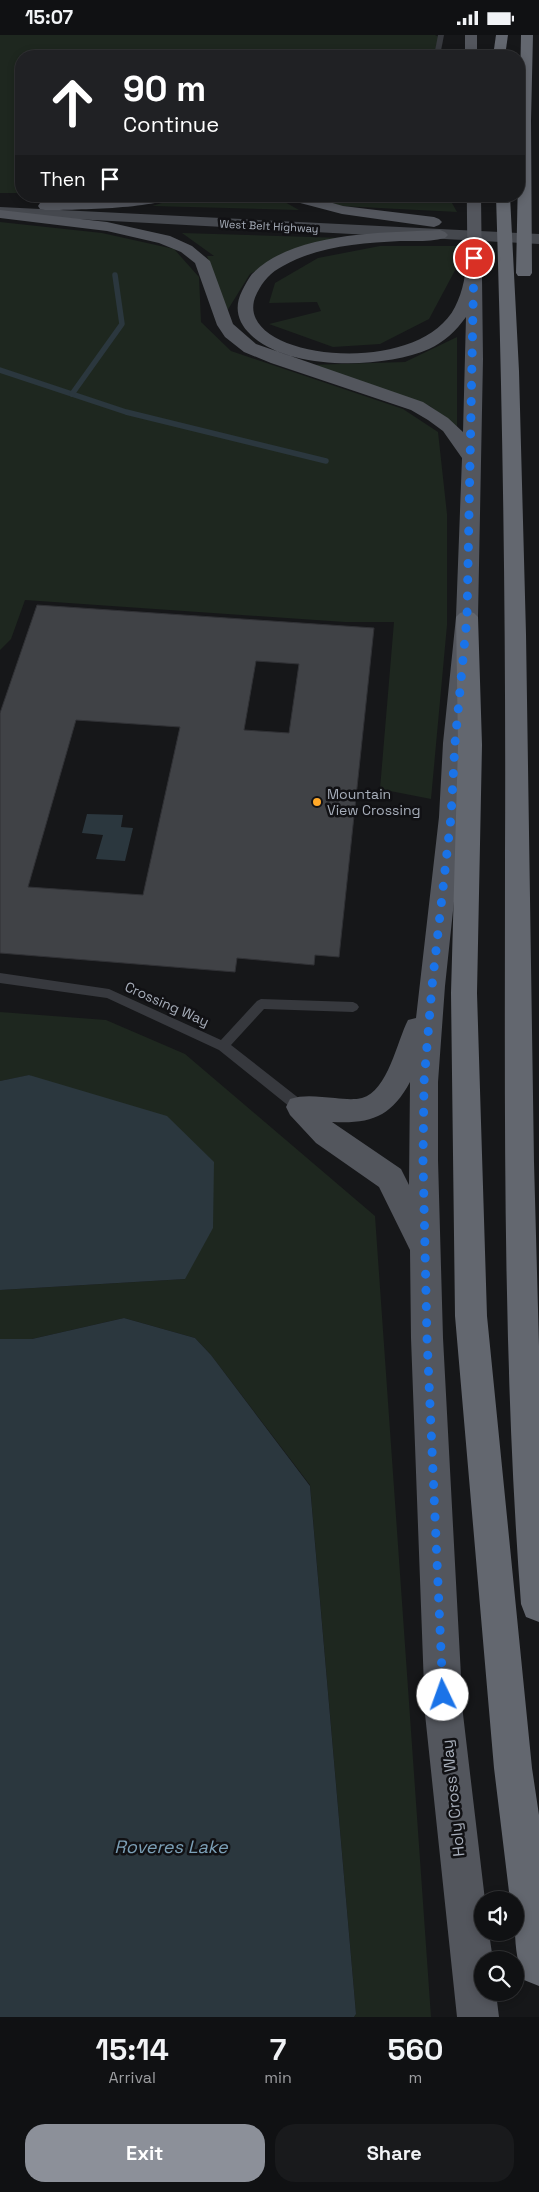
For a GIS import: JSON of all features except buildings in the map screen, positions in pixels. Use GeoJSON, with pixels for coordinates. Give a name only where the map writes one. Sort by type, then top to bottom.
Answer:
{"type":"FeatureCollection","features":[{"type":"Feature","properties":{"kind":"highway"},"geometry":{"type":"LineString","coordinates":[[501,50],[502,35]]}},
{"type":"Feature","properties":{"kind":"highway"},"geometry":{"type":"LineString","coordinates":[[525,92],[527,35]]}},
{"type":"Feature","properties":{"kind":"highway"},"geometry":{"type":"LineString","coordinates":[[503,202],[515,547],[520,1287],[530,1499],[539,1604]]}},
{"type":"Feature","properties":{"kind":"highway"},"geometry":{"type":"LineString","coordinates":[[524,202],[524,287]]}},
{"type":"Feature","properties":{"kind":"highway"},"geometry":{"type":"LineString","coordinates":[[515,547],[523,453],[524,335]]}},
{"type":"Feature","properties":{"kind":"highway"},"geometry":{"type":"LineString","coordinates":[[467,617],[470,745],[464,993],[471,1316],[513,1768],[539,1965]]}},
{"type":"Feature","properties":{"kind":"main road"},"geometry":{"type":"LineString","coordinates":[[471,35],[471,50]]}},
{"type":"Feature","properties":{"kind":"main road"},"geometry":{"type":"LineString","coordinates":[[0,207],[126,202]]}},
{"type":"Feature","properties":{"kind":"main road"},"geometry":{"type":"LineString","coordinates":[[312,202],[342,210],[440,229]]}},
{"type":"Feature","properties":{"kind":"main road"},"geometry":{"type":"LineString","coordinates":[[300,1107],[349,1110],[370,1109],[388,1094],[409,1057],[432,986],[451,817],[455,743],[467,617],[475,273],[473,202]]}},
{"type":"Feature","properties":{"kind":"main road","name":"West Belt Highway"},"geometry":{"type":"LineString","coordinates":[[0,207],[440,229],[539,239]]}},
{"type":"Feature","properties":{"kind":"main road"},"geometry":{"type":"LineString","coordinates":[[0,213],[129,231],[168,240],[183,246],[195,253],[202,261],[225,325],[240,341],[263,354],[417,406],[448,425],[466,447],[472,459]]}},
{"type":"Feature","properties":{"kind":"main road","name":"West Belt Highway"},"geometry":{"type":"LineString","coordinates":[[0,213],[440,229],[539,227]]}},
{"type":"Feature","properties":{"kind":"main road"},"geometry":{"type":"LineString","coordinates":[[440,229],[344,241],[294,255],[272,267],[254,283],[246,298],[245,314],[248,321],[260,335],[293,350],[344,358],[383,357],[415,348],[441,335],[450,327],[463,309],[475,273]]}},
{"type":"Feature","properties":{"kind":"main road","name":"Holy Cross Way"},"geometry":{"type":"LineString","coordinates":[[432,986],[424,1082],[424,1248],[444,1714],[478,2017]]}},
{"type":"Feature","properties":{"kind":"main road"},"geometry":{"type":"LineString","coordinates":[[300,1107],[326,1134],[390,1178],[424,1248]]}},
{"type":"Feature","properties":{"kind":"lane"},"geometry":{"type":"LineString","coordinates":[[438,50],[441,35]]}},
{"type":"Feature","properties":{"kind":"lane","name":"Crossing Way"},"geometry":{"type":"LineString","coordinates":[[0,978],[109,994],[223,1046],[300,1107]]}},
{"type":"Feature","properties":{"kind":"lane"},"geometry":{"type":"LineString","coordinates":[[223,1046],[261,1004],[353,1007]]}},
{"type":"Feature","properties":{"kind":"shaded area"},"geometry":{"type":"Polygon","coordinates":[[[0,35],[435,35],[439,37],[436,50],[15,50],[15,193],[0,193],[0,35]]]}},
{"type":"Feature","properties":{"kind":"shaded area"},"geometry":{"type":"Polygon","coordinates":[[[165,202],[285,202],[299,210],[152,206],[165,202]]]}},
{"type":"Feature","properties":{"kind":"shaded area"},"geometry":{"type":"Polygon","coordinates":[[[327,202],[451,202],[457,212],[341,206],[327,202]]]}},
{"type":"Feature","properties":{"kind":"shaded area"},"geometry":{"type":"Polygon","coordinates":[[[0,222],[102,233],[174,249],[199,277],[201,322],[231,351],[403,409],[438,432],[447,514],[447,625],[431,799],[380,789],[394,622],[345,622],[25,600],[11,639],[0,650],[0,222]]]}},
{"type":"Feature","properties":{"kind":"shaded area"},"geometry":{"type":"Polygon","coordinates":[[[182,233],[344,238],[293,251],[250,274],[227,311],[207,256],[214,256],[182,233]]]}},
{"type":"Feature","properties":{"kind":"shaded area"},"geometry":{"type":"Polygon","coordinates":[[[380,246],[457,246],[460,261],[429,319],[380,344],[333,347],[269,324],[321,311],[317,302],[269,303],[275,283],[318,258],[380,246]]]}},
{"type":"Feature","properties":{"kind":"shaded area"},"geometry":{"type":"Polygon","coordinates":[[[457,337],[457,427],[430,406],[307,365],[405,362],[457,337]]]}},
{"type":"Feature","properties":{"kind":"shaded area"},"geometry":{"type":"Polygon","coordinates":[[[0,1012],[106,1020],[185,1054],[375,1216],[431,2017],[354,2017],[356,2014],[310,1485],[211,1355],[195,1338],[124,1318],[32,1339],[0,1339],[0,1290],[185,1279],[30,1075],[0,1081],[0,1012]]]}},
{"type":"Feature","properties":{"kind":"water"},"geometry":{"type":"Polygon","coordinates":[[[87,814],[123,815],[121,827],[133,828],[125,861],[96,859],[103,835],[82,833],[87,814]]]}},
{"type":"Feature","properties":{"kind":"water"},"geometry":{"type":"Polygon","coordinates":[[[29,1075],[167,1116],[214,1162],[213,1228],[185,1279],[0,1290],[0,1081],[29,1075]]]}},
{"type":"Feature","properties":{"kind":"water","name":"Roveres Lake"},"geometry":{"type":"Polygon","coordinates":[[[124,1318],[195,1338],[211,1355],[310,1486],[356,2014],[354,2017],[0,2017],[0,1339],[32,1339],[124,1318]]]}},
{"type":"Feature","properties":{"kind":"waterway"},"geometry":{"type":"LineString","coordinates":[[72,394],[122,324],[115,275]]}},
{"type":"Feature","properties":{"kind":"waterway"},"geometry":{"type":"LineString","coordinates":[[0,370],[72,394]]}},
{"type":"Feature","properties":{"kind":"waterway"},"geometry":{"type":"LineString","coordinates":[[72,394],[126,412],[326,461]]}},
{"type":"Feature","properties":{"kind":"place","name":"Mountain View Crossing"},"geometry":{"type":"Point","coordinates":[317,802]}},
{"type":"Feature","properties":{"kind":"route"},"geometry":{"type":"LineString","coordinates":[[443,1695],[431,1451],[424,1248],[424,1082],[432,986],[451,817],[455,743],[467,617],[473,399],[474,258]]}}]}
